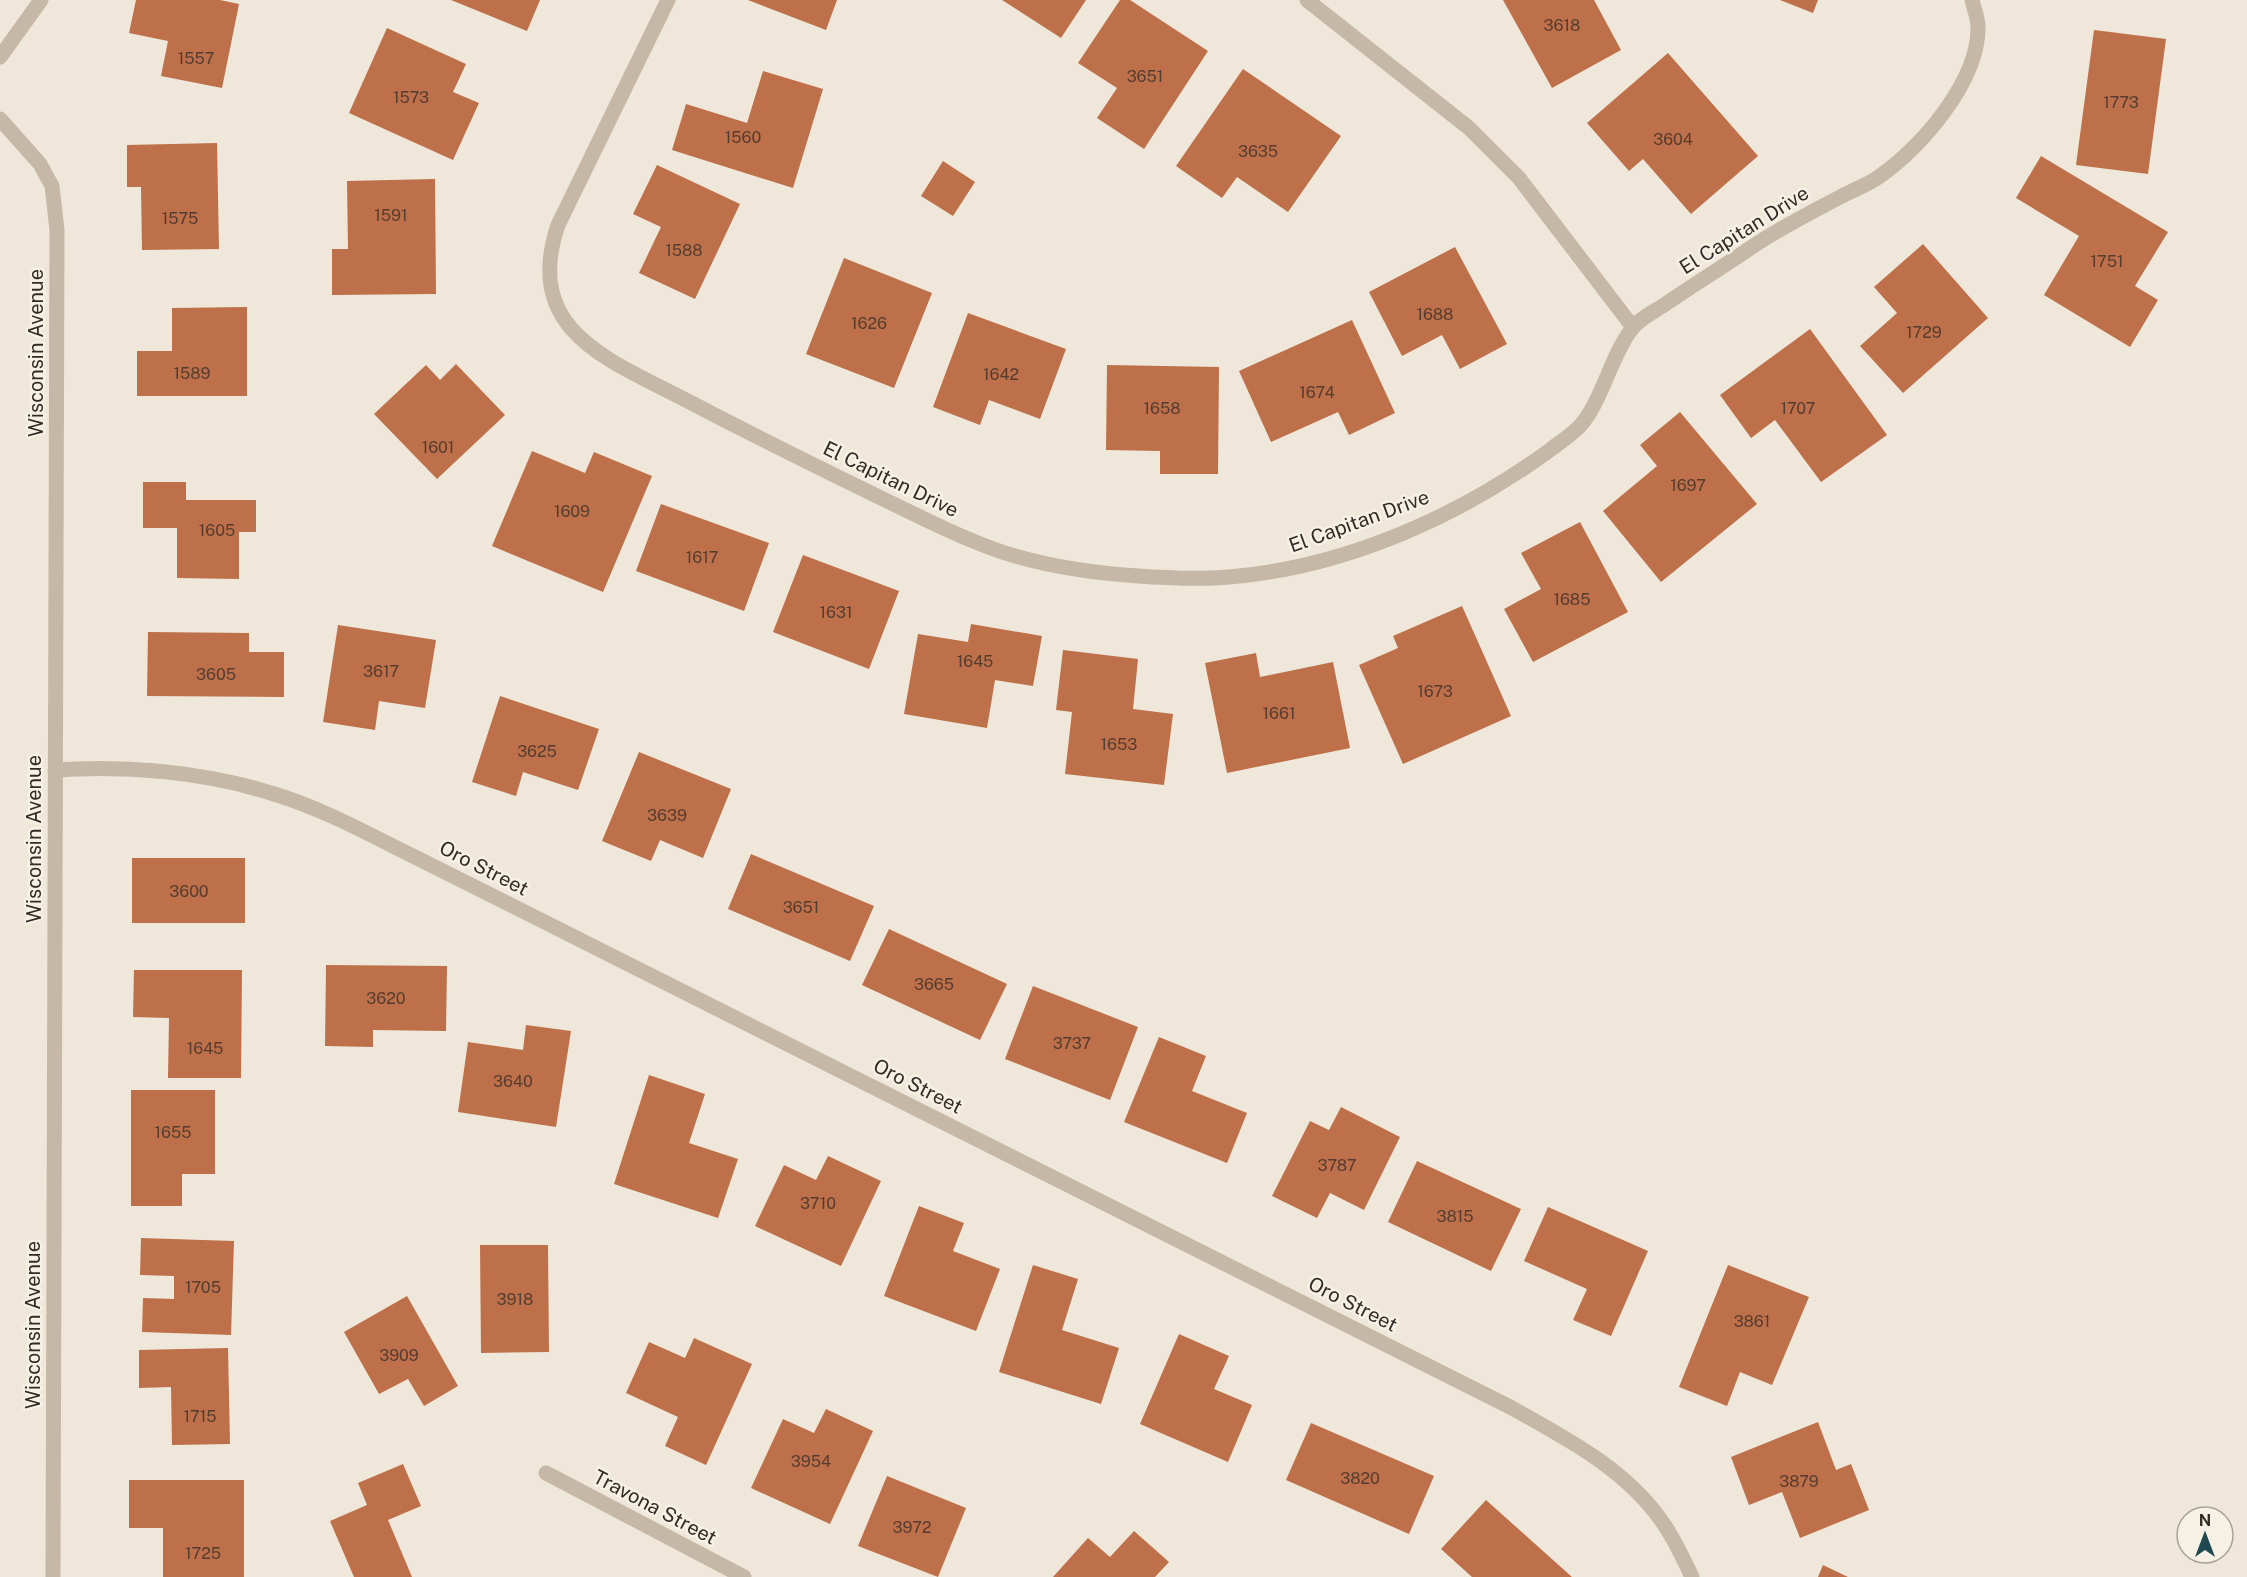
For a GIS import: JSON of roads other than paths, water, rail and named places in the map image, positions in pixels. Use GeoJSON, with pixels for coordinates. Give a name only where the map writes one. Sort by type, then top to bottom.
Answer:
{"type":"FeatureCollection","features":[{"type":"Feature","properties":{"kind":"street"},"geometry":{"type":"LineString","coordinates":[[0,57],[41,0]]}},
{"type":"Feature","properties":{"kind":"street","name":"El Capitan Drive"},"geometry":{"type":"LineString","coordinates":[[668,0],[558,225],[551,248],[548,268],[551,290],[558,309],[578,335],[603,357],[827,472],[949,531],[1004,553],[1059,566],[1113,574],[1176,578],[1235,577],[1287,570],[1393,536],[1464,504],[1508,479],[1581,425],[1632,326],[1777,230],[1880,176],[1923,138],[1966,76],[1975,51],[1978,25],[1972,0]]}},
{"type":"Feature","properties":{"kind":"street"},"geometry":{"type":"LineString","coordinates":[[1307,0],[1469,128],[1519,178],[1632,326]]}},
{"type":"Feature","properties":{"kind":"street","name":"Wisconsin Avenue"},"geometry":{"type":"LineString","coordinates":[[0,119],[40,164],[52,186],[55,203],[57,269],[53,1577]]}},
{"type":"Feature","properties":{"kind":"street","name":"Oro Street"},"geometry":{"type":"LineString","coordinates":[[55,770],[84,768],[167,774],[233,783],[297,802],[417,858],[1512,1407],[1592,1454],[1636,1490],[1662,1521],[1692,1577]]}},
{"type":"Feature","properties":{"kind":"street","name":"Travona Street"},"geometry":{"type":"LineString","coordinates":[[546,1473],[744,1577]]}}]}
